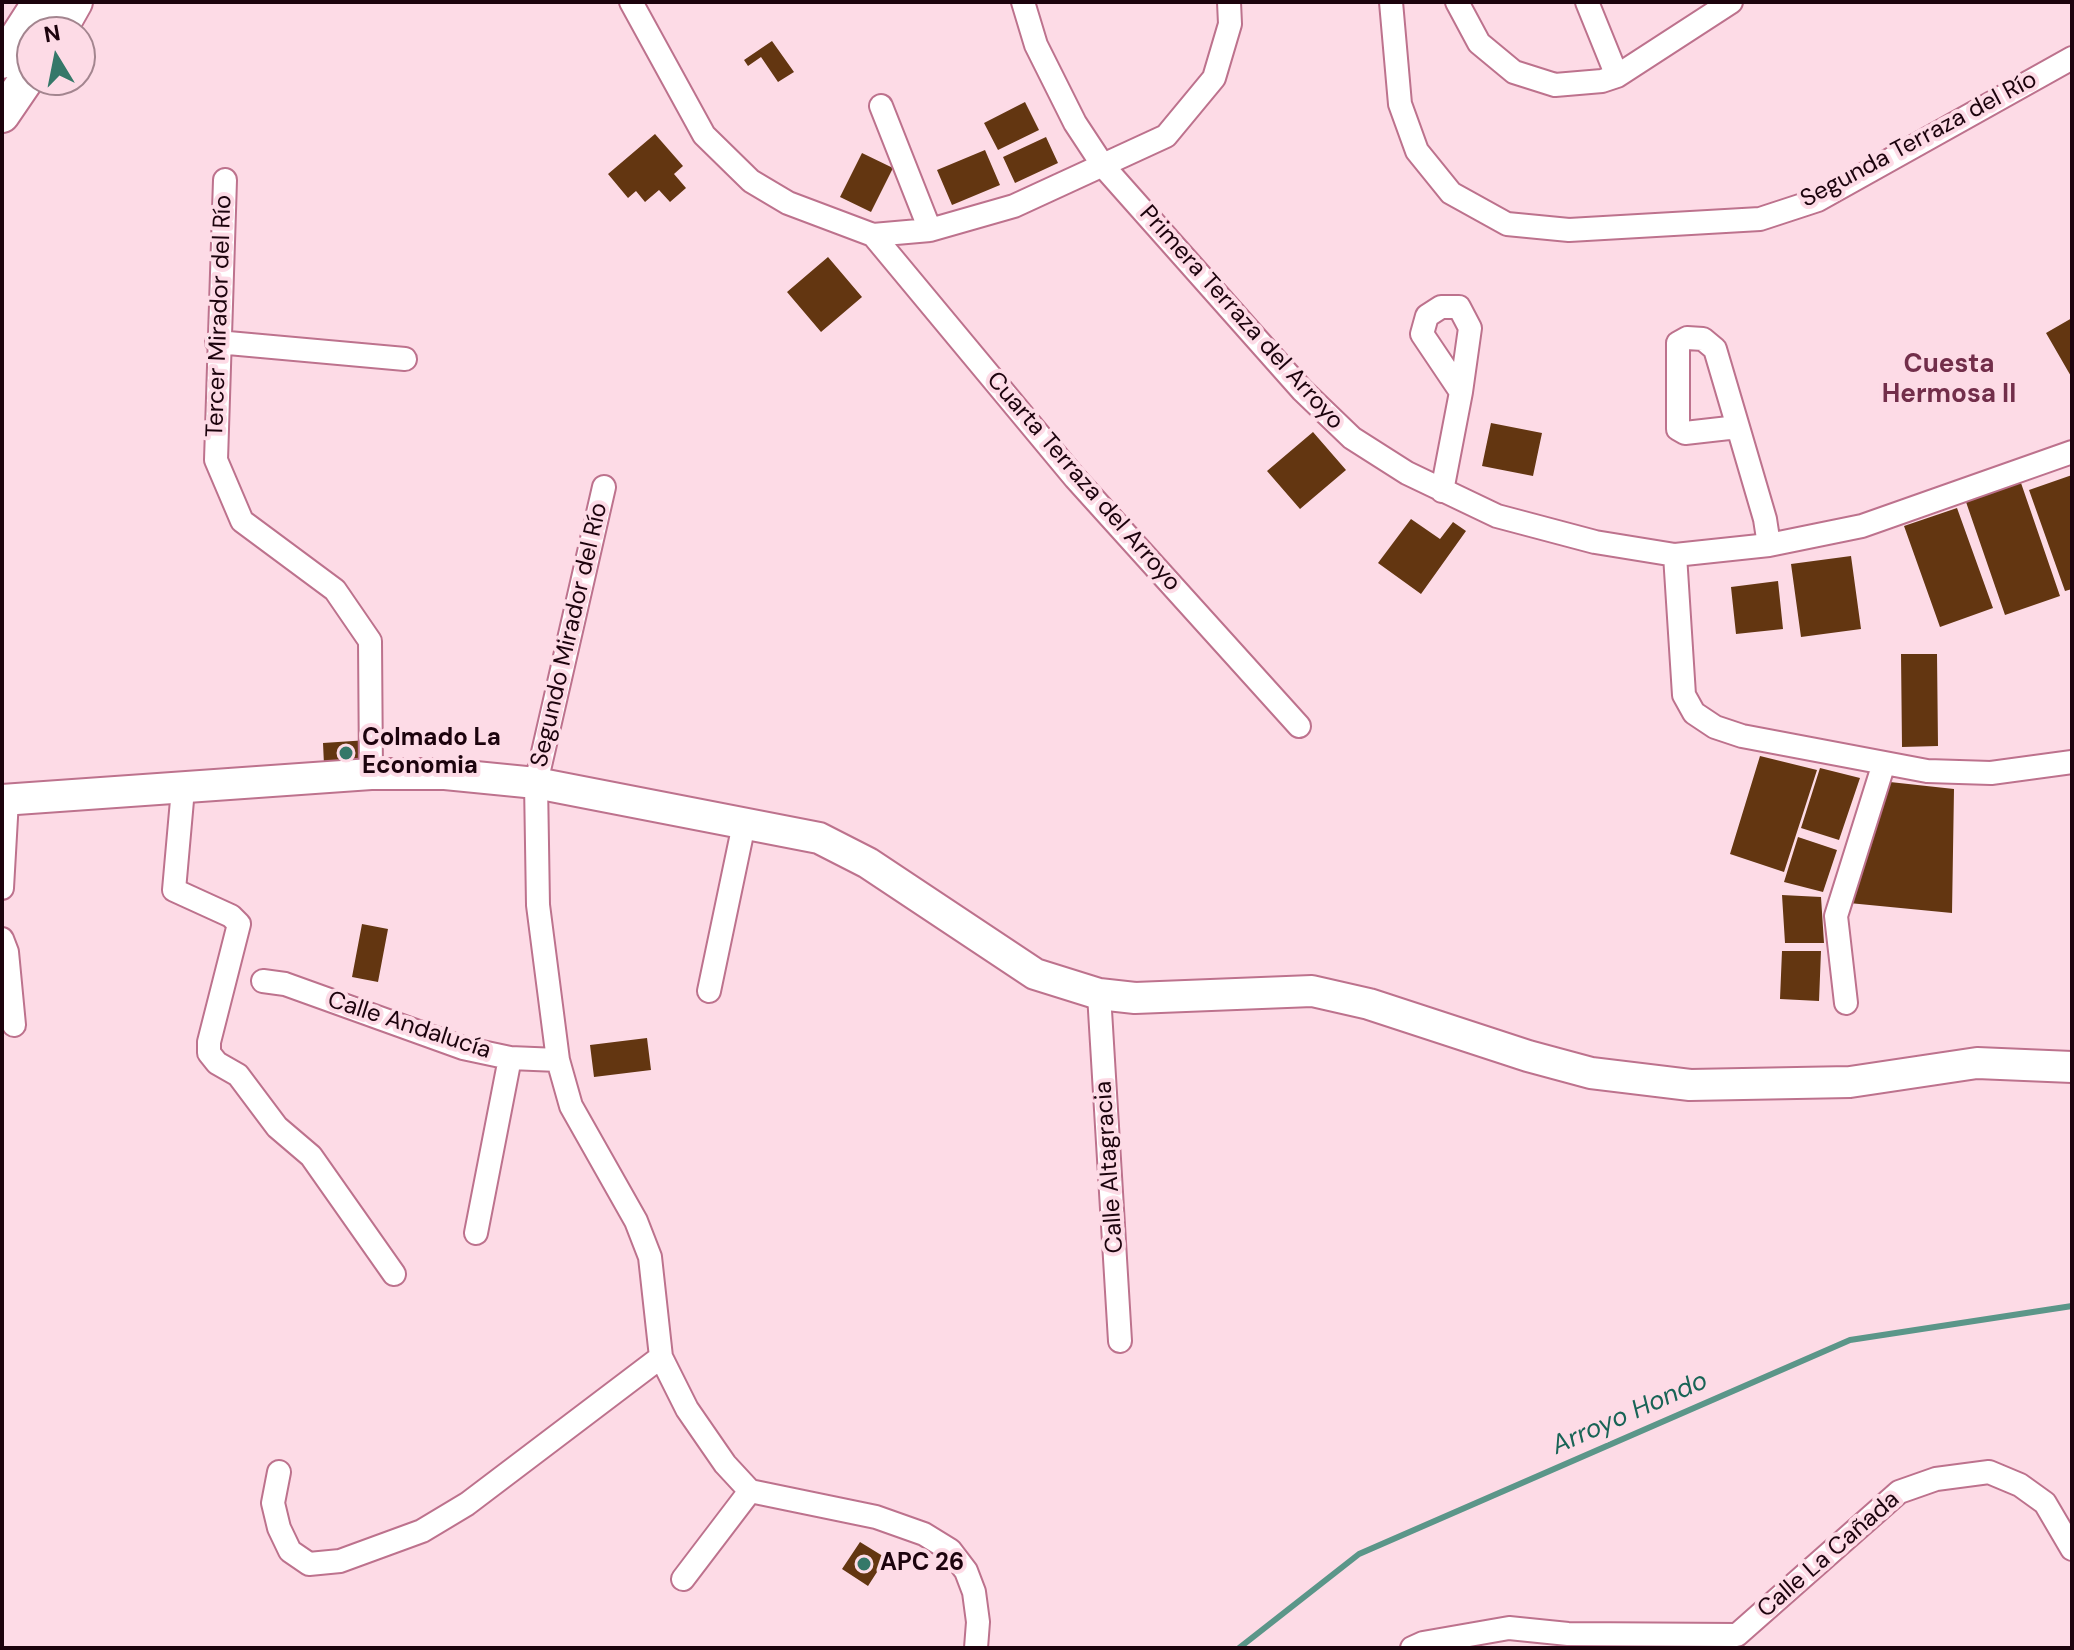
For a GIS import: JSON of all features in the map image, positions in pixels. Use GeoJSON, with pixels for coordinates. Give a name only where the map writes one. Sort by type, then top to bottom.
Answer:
{"type":"FeatureCollection","features":[{"type":"Feature","properties":{"kind":"main road"},"geometry":{"type":"LineString","coordinates":[[2,61],[40,2]]}},
{"type":"Feature","properties":{"kind":"main road"},"geometry":{"type":"LineString","coordinates":[[2,115],[16,94]]}},
{"type":"Feature","properties":{"kind":"main road"},"geometry":{"type":"LineString","coordinates":[[4,800],[371,774],[445,774],[536,783],[744,824],[785,829],[842,848],[1035,974],[1099,994],[1135,998],[1312,991],[1369,1004],[1528,1056],[1591,1073],[1690,1085],[1850,1082],[1977,1063],[2072,1067]]}},
{"type":"Feature","properties":{"kind":"street"},"geometry":{"type":"LineString","coordinates":[[631,2],[704,135],[751,181],[788,203],[873,235],[930,230],[1014,206],[1166,136],[1214,78],[1230,24],[1229,2]]}},
{"type":"Feature","properties":{"kind":"street","name":"Primera Terraza del Arroyo"},"geometry":{"type":"LineString","coordinates":[[1023,2],[1042,58],[1075,123],[1104,167],[1302,390],[1342,429],[1396,466],[1497,516],[1595,542],[1675,555],[1769,545],[1862,526],[2072,452]]}},
{"type":"Feature","properties":{"kind":"street","name":"Segunda Terraza del Río"},"geometry":{"type":"LineString","coordinates":[[1391,2],[1400,104],[1417,151],[1451,193],[1507,224],[1569,230],[1760,219],[1818,200],[2072,58]]}},
{"type":"Feature","properties":{"kind":"street"},"geometry":{"type":"LineString","coordinates":[[1457,2],[1479,43],[1514,72],[1555,85],[1602,81],[1617,76],[1731,2]]}},
{"type":"Feature","properties":{"kind":"street"},"geometry":{"type":"LineString","coordinates":[[1587,2],[1617,76]]}},
{"type":"Feature","properties":{"kind":"street"},"geometry":{"type":"LineString","coordinates":[[881,106],[930,230]]}},
{"type":"Feature","properties":{"kind":"street","name":"Tercer Mirador del Río"},"geometry":{"type":"LineString","coordinates":[[225,180],[217,342],[216,460],[242,521],[335,590],[370,641],[371,774]]}},
{"type":"Feature","properties":{"kind":"street","name":"Cuarta Terraza del Arroyo"},"geometry":{"type":"LineString","coordinates":[[873,235],[1075,478],[1299,726]]}},
{"type":"Feature","properties":{"kind":"street"},"geometry":{"type":"LineString","coordinates":[[217,342],[405,359]]}},
{"type":"Feature","properties":{"kind":"street"},"geometry":{"type":"LineString","coordinates":[[1442,491],[1461,392]]}},
{"type":"Feature","properties":{"kind":"street"},"geometry":{"type":"LineString","coordinates":[[1738,427],[1769,545]]}},
{"type":"Feature","properties":{"kind":"street","name":"Segundo Mirador del Río"},"geometry":{"type":"LineString","coordinates":[[604,487],[536,783],[538,905],[558,1060],[577,1119],[636,1221],[650,1257],[661,1357]]}},
{"type":"Feature","properties":{"kind":"street"},"geometry":{"type":"LineString","coordinates":[[1675,555],[1684,695],[1694,713],[1715,727],[1742,736],[1927,771],[1991,773],[2072,762]]}},
{"type":"Feature","properties":{"kind":"street"},"geometry":{"type":"LineString","coordinates":[[1846,1003],[1836,916],[1884,763]]}},
{"type":"Feature","properties":{"kind":"street"},"geometry":{"type":"LineString","coordinates":[[183,789],[174,890],[231,916],[239,924],[209,1042],[209,1053],[217,1063],[238,1075],[277,1127],[311,1156],[394,1274]]}},
{"type":"Feature","properties":{"kind":"street"},"geometry":{"type":"LineString","coordinates":[[2,888],[4,800]]}},
{"type":"Feature","properties":{"kind":"street"},"geometry":{"type":"LineString","coordinates":[[709,991],[744,824]]}},
{"type":"Feature","properties":{"kind":"street"},"geometry":{"type":"LineString","coordinates":[[2,939],[7,952],[14,1025]]}},
{"type":"Feature","properties":{"kind":"street","name":"Calle Andalucía"},"geometry":{"type":"LineString","coordinates":[[263,981],[285,984],[463,1048],[510,1058],[558,1060]]}},
{"type":"Feature","properties":{"kind":"street","name":"Calle Altagracia"},"geometry":{"type":"LineString","coordinates":[[1099,994],[1120,1341]]}},
{"type":"Feature","properties":{"kind":"street"},"geometry":{"type":"LineString","coordinates":[[476,1233],[510,1058]]}},
{"type":"Feature","properties":{"kind":"street"},"geometry":{"type":"LineString","coordinates":[[279,1472],[273,1503],[279,1528],[290,1551],[309,1564],[340,1561],[422,1531],[467,1504],[661,1357],[703,1434],[750,1491],[876,1517],[924,1534],[950,1550],[966,1571],[974,1592],[978,1622],[976,1648]]}},
{"type":"Feature","properties":{"kind":"street","name":"Calle La Cañada"},"geometry":{"type":"LineString","coordinates":[[1412,1648],[1423,1643],[1509,1628],[1567,1641],[1740,1641],[1899,1492],[1936,1479],[1989,1472],[2020,1485],[2045,1503],[2072,1549]]}},
{"type":"Feature","properties":{"kind":"street"},"geometry":{"type":"LineString","coordinates":[[683,1579],[750,1491]]}},
{"type":"Feature","properties":{"kind":"building"},"geometry":{"type":"Polygon","coordinates":[[[772,41],[794,72],[778,82],[761,57],[748,66],[744,60],[772,41]]]}},
{"type":"Feature","properties":{"kind":"building"},"geometry":{"type":"Polygon","coordinates":[[[1025,102],[1039,130],[998,150],[984,123],[1025,102]]]}},
{"type":"Feature","properties":{"kind":"building"},"geometry":{"type":"Polygon","coordinates":[[[655,134],[683,166],[674,174],[686,188],[670,202],[659,190],[645,202],[636,191],[628,198],[608,174],[655,134]]]}},
{"type":"Feature","properties":{"kind":"building"},"geometry":{"type":"Polygon","coordinates":[[[1046,137],[1058,163],[1015,183],[1003,157],[1046,137]]]}},
{"type":"Feature","properties":{"kind":"building"},"geometry":{"type":"Polygon","coordinates":[[[985,150],[1000,185],[952,205],[937,170],[985,150]]]}},
{"type":"Feature","properties":{"kind":"building"},"geometry":{"type":"Polygon","coordinates":[[[862,153],[893,168],[871,212],[840,197],[862,153]]]}},
{"type":"Feature","properties":{"kind":"building"},"geometry":{"type":"Polygon","coordinates":[[[828,257],[862,297],[821,332],[787,292],[828,257]]]}},
{"type":"Feature","properties":{"kind":"building"},"geometry":{"type":"Polygon","coordinates":[[[2072,318],[2072,378],[2046,333],[2072,318]]]}},
{"type":"Feature","properties":{"kind":"building"},"geometry":{"type":"Polygon","coordinates":[[[1491,423],[1542,433],[1533,476],[1482,466],[1491,423]]]}},
{"type":"Feature","properties":{"kind":"building"},"geometry":{"type":"Polygon","coordinates":[[[1313,432],[1346,470],[1300,509],[1267,471],[1313,432]]]}},
{"type":"Feature","properties":{"kind":"building"},"geometry":{"type":"Polygon","coordinates":[[[2072,475],[2072,589],[2065,591],[2029,490],[2072,475]]]}},
{"type":"Feature","properties":{"kind":"building"},"geometry":{"type":"Polygon","coordinates":[[[2021,483],[2060,596],[2005,615],[1966,502],[2021,483]]]}},
{"type":"Feature","properties":{"kind":"building"},"geometry":{"type":"Polygon","coordinates":[[[1957,508],[1993,608],[1940,627],[1904,526],[1957,508]]]}},
{"type":"Feature","properties":{"kind":"building"},"geometry":{"type":"Polygon","coordinates":[[[1411,519],[1440,539],[1453,522],[1466,531],[1421,594],[1378,563],[1411,519]]]}},
{"type":"Feature","properties":{"kind":"building"},"geometry":{"type":"Polygon","coordinates":[[[1851,556],[1861,629],[1801,637],[1791,564],[1851,556]]]}},
{"type":"Feature","properties":{"kind":"building"},"geometry":{"type":"Polygon","coordinates":[[[1778,581],[1783,629],[1736,634],[1731,587],[1778,581]]]}},
{"type":"Feature","properties":{"kind":"building"},"geometry":{"type":"Polygon","coordinates":[[[1901,654],[1937,654],[1938,746],[1902,747],[1901,654]]]}},
{"type":"Feature","properties":{"kind":"building","name":"Colmado La Economia"},"geometry":{"type":"Polygon","coordinates":[[[368,740],[369,763],[324,765],[323,743],[368,740]]]}},
{"type":"Feature","properties":{"kind":"building"},"geometry":{"type":"Polygon","coordinates":[[[1760,756],[1817,770],[1784,872],[1730,854],[1760,756]]]}},
{"type":"Feature","properties":{"kind":"building"},"geometry":{"type":"Polygon","coordinates":[[[1820,768],[1860,778],[1839,840],[1801,828],[1820,768]]]}},
{"type":"Feature","properties":{"kind":"building"},"geometry":{"type":"Polygon","coordinates":[[[1890,782],[1954,789],[1952,913],[1849,903],[1890,782]]]}},
{"type":"Feature","properties":{"kind":"building"},"geometry":{"type":"Polygon","coordinates":[[[1798,837],[1837,850],[1823,892],[1784,882],[1798,837]]]}},
{"type":"Feature","properties":{"kind":"building"},"geometry":{"type":"Polygon","coordinates":[[[1782,895],[1821,897],[1824,943],[1785,943],[1782,895]]]}},
{"type":"Feature","properties":{"kind":"building"},"geometry":{"type":"Polygon","coordinates":[[[362,924],[388,929],[378,982],[352,977],[362,924]]]}},
{"type":"Feature","properties":{"kind":"building"},"geometry":{"type":"Polygon","coordinates":[[[1782,951],[1821,951],[1819,1001],[1780,999],[1782,951]]]}},
{"type":"Feature","properties":{"kind":"building"},"geometry":{"type":"Polygon","coordinates":[[[647,1038],[651,1070],[594,1077],[590,1045],[647,1038]]]}},
{"type":"Feature","properties":{"kind":"building","name":"APC 26"},"geometry":{"type":"Polygon","coordinates":[[[860,1542],[886,1558],[868,1586],[842,1569],[860,1542]]]}},
{"type":"Feature","properties":{"kind":"waterway","name":"Arroyo Hondo"},"geometry":{"type":"LineString","coordinates":[[1239,1648],[1359,1554],[1850,1340],[2072,1306]]}},
{"type":"Feature","properties":{"kind":"place","name":"Colmado La Economia"},"geometry":{"type":"Point","coordinates":[346,753]}},
{"type":"Feature","properties":{"kind":"place","name":"APC 26"},"geometry":{"type":"Point","coordinates":[864,1564]}},
{"type":"Feature","properties":{"kind":"district","name":"Cuesta Hermosa II"},"geometry":{"type":"Point","coordinates":[1949,380]}}]}
